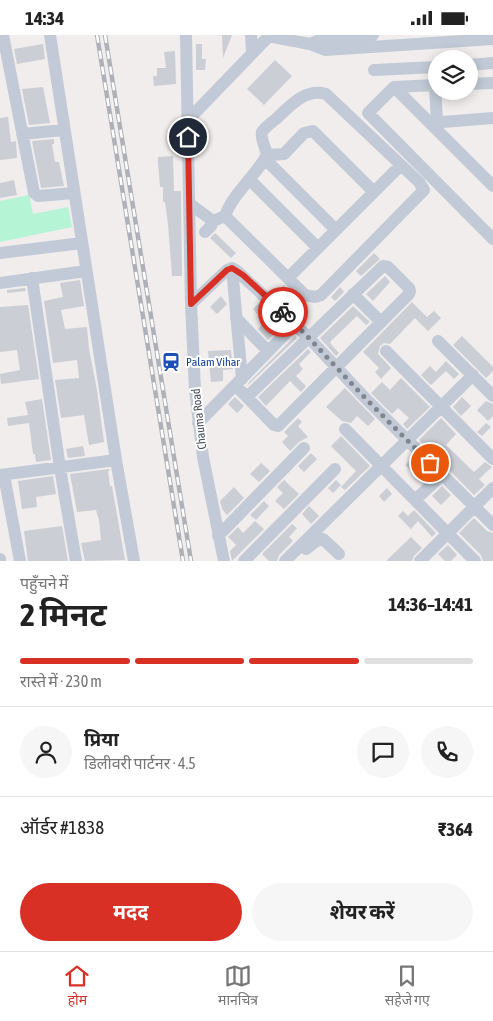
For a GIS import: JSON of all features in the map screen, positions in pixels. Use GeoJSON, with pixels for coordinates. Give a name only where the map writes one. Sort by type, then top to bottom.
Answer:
{"type":"FeatureCollection","features":[{"type":"Feature","properties":{"kind":"street"},"geometry":{"type":"LineString","coordinates":[[3,35],[33,190],[36,195],[74,193]]}},
{"type":"Feature","properties":{"kind":"street"},"geometry":{"type":"LineString","coordinates":[[50,35],[116,460],[134,561]]}},
{"type":"Feature","properties":{"kind":"street","name":"Chauma Road"},"geometry":{"type":"LineString","coordinates":[[186,35],[190,203],[188,213],[198,423],[224,561]]}},
{"type":"Feature","properties":{"kind":"street"},"geometry":{"type":"LineString","coordinates":[[252,35],[252,52]]}},
{"type":"Feature","properties":{"kind":"street"},"geometry":{"type":"LineString","coordinates":[[310,44],[324,38],[373,35]]}},
{"type":"Feature","properties":{"kind":"street"},"geometry":{"type":"LineString","coordinates":[[188,120],[269,36],[310,44],[325,50],[493,39]]}},
{"type":"Feature","properties":{"kind":"street"},"geometry":{"type":"LineString","coordinates":[[478,64],[493,63]]}},
{"type":"Feature","properties":{"kind":"street"},"geometry":{"type":"LineString","coordinates":[[374,70],[428,67]]}},
{"type":"Feature","properties":{"kind":"street"},"geometry":{"type":"LineString","coordinates":[[478,84],[493,83]]}},
{"type":"Feature","properties":{"kind":"street"},"geometry":{"type":"LineString","coordinates":[[428,85],[394,87],[370,111],[369,115],[493,239]]}},
{"type":"Feature","properties":{"kind":"street"},"geometry":{"type":"LineString","coordinates":[[394,87],[434,122],[493,185]]}},
{"type":"Feature","properties":{"kind":"street"},"geometry":{"type":"LineString","coordinates":[[225,215],[305,295],[316,297],[321,295],[424,191],[419,182],[326,94],[320,93],[305,95],[295,102],[263,130],[262,138],[266,157],[336,230]]}},
{"type":"Feature","properties":{"kind":"street"},"geometry":{"type":"LineString","coordinates":[[434,122],[435,100]]}},
{"type":"Feature","properties":{"kind":"street"},"geometry":{"type":"LineString","coordinates":[[434,122],[493,119]]}},
{"type":"Feature","properties":{"kind":"street"},"geometry":{"type":"LineString","coordinates":[[22,134],[64,130]]}},
{"type":"Feature","properties":{"kind":"street"},"geometry":{"type":"LineString","coordinates":[[206,232],[214,221],[225,215],[229,205],[266,157],[284,154],[304,133],[313,131],[374,192]]}},
{"type":"Feature","properties":{"kind":"street"},"geometry":{"type":"LineString","coordinates":[[288,278],[401,165]]}},
{"type":"Feature","properties":{"kind":"street"},"geometry":{"type":"LineString","coordinates":[[250,180],[318,248]]}},
{"type":"Feature","properties":{"kind":"street"},"geometry":{"type":"LineString","coordinates":[[190,203],[214,221]]}},
{"type":"Feature","properties":{"kind":"street"},"geometry":{"type":"LineString","coordinates":[[0,253],[82,243]]}},
{"type":"Feature","properties":{"kind":"street"},"geometry":{"type":"LineString","coordinates":[[232,268],[239,382],[247,397],[278,427],[410,291],[409,287],[385,265],[382,266],[247,397]]}},
{"type":"Feature","properties":{"kind":"street"},"geometry":{"type":"LineString","coordinates":[[191,304],[227,270],[232,268]]}},
{"type":"Feature","properties":{"kind":"street"},"geometry":{"type":"LineString","coordinates":[[232,268],[243,275],[295,324],[406,439],[493,525]]}},
{"type":"Feature","properties":{"kind":"street"},"geometry":{"type":"LineString","coordinates":[[0,283],[86,271]]}},
{"type":"Feature","properties":{"kind":"street"},"geometry":{"type":"LineString","coordinates":[[32,278],[60,468],[76,561]]}},
{"type":"Feature","properties":{"kind":"street"},"geometry":{"type":"LineString","coordinates":[[353,294],[381,322]]}},
{"type":"Feature","properties":{"kind":"street"},"geometry":{"type":"LineString","coordinates":[[236,318],[268,351]]}},
{"type":"Feature","properties":{"kind":"street"},"geometry":{"type":"LineString","coordinates":[[198,423],[295,324]]}},
{"type":"Feature","properties":{"kind":"street"},"geometry":{"type":"LineString","coordinates":[[438,341],[493,396]]}},
{"type":"Feature","properties":{"kind":"street"},"geometry":{"type":"LineString","coordinates":[[386,351],[493,459]]}},
{"type":"Feature","properties":{"kind":"street"},"geometry":{"type":"LineString","coordinates":[[285,561],[406,439],[473,375]]}},
{"type":"Feature","properties":{"kind":"street"},"geometry":{"type":"LineString","coordinates":[[345,429],[475,561]]}},
{"type":"Feature","properties":{"kind":"street"},"geometry":{"type":"LineString","coordinates":[[218,536],[304,448]]}},
{"type":"Feature","properties":{"kind":"street"},"geometry":{"type":"LineString","coordinates":[[20,561],[2,475],[116,460]]}},
{"type":"Feature","properties":{"kind":"street"},"geometry":{"type":"LineString","coordinates":[[244,561],[335,469]]}},
{"type":"Feature","properties":{"kind":"street"},"geometry":{"type":"LineString","coordinates":[[416,501],[442,475]]}},
{"type":"Feature","properties":{"kind":"street"},"geometry":{"type":"LineString","coordinates":[[420,561],[493,488]]}},
{"type":"Feature","properties":{"kind":"street"},"geometry":{"type":"LineString","coordinates":[[293,561],[319,539],[327,541],[340,554]]}},
{"type":"Feature","properties":{"kind":"green space"},"geometry":{"type":"Polygon","coordinates":[[[29,195],[33,214],[68,207],[72,227],[0,242],[0,201],[29,195]]]}},
{"type":"Feature","properties":{"kind":"building"},"geometry":{"type":"Polygon","coordinates":[[[222,35],[232,35],[223,58],[222,35]]]}},
{"type":"Feature","properties":{"kind":"building"},"geometry":{"type":"Polygon","coordinates":[[[43,44],[45,59],[17,64],[14,49],[43,44]]]}},
{"type":"Feature","properties":{"kind":"building"},"geometry":{"type":"Polygon","coordinates":[[[196,44],[202,44],[202,59],[206,59],[205,70],[196,70],[196,44]]]}},
{"type":"Feature","properties":{"kind":"building"},"geometry":{"type":"Polygon","coordinates":[[[175,51],[176,84],[154,86],[153,76],[157,76],[157,68],[166,68],[164,52],[175,51]]]}},
{"type":"Feature","properties":{"kind":"building"},"geometry":{"type":"Polygon","coordinates":[[[275,60],[292,76],[264,105],[247,89],[275,60]]]}},
{"type":"Feature","properties":{"kind":"building"},"geometry":{"type":"Polygon","coordinates":[[[43,87],[50,123],[29,125],[22,89],[43,87]]]}},
{"type":"Feature","properties":{"kind":"building"},"geometry":{"type":"Polygon","coordinates":[[[8,117],[11,142],[16,141],[17,158],[0,160],[0,118],[8,117]]]}},
{"type":"Feature","properties":{"kind":"building"},"geometry":{"type":"Polygon","coordinates":[[[179,129],[180,138],[169,139],[168,130],[179,129]]]}},
{"type":"Feature","properties":{"kind":"building"},"geometry":{"type":"Polygon","coordinates":[[[54,139],[54,144],[52,144],[55,162],[59,162],[64,186],[41,188],[32,141],[54,139]]]}},
{"type":"Feature","properties":{"kind":"building"},"geometry":{"type":"Polygon","coordinates":[[[173,156],[174,191],[181,191],[182,276],[172,276],[168,224],[165,202],[163,202],[163,187],[160,187],[158,163],[158,157],[173,156]]]}},
{"type":"Feature","properties":{"kind":"building"},"geometry":{"type":"Polygon","coordinates":[[[14,180],[17,195],[0,198],[0,183],[14,180]]]}},
{"type":"Feature","properties":{"kind":"building"},"geometry":{"type":"Polygon","coordinates":[[[215,233],[236,253],[231,258],[210,238],[215,233]]]}},
{"type":"Feature","properties":{"kind":"building"},"geometry":{"type":"Polygon","coordinates":[[[374,253],[380,259],[361,276],[356,271],[374,253]]]}},
{"type":"Feature","properties":{"kind":"building"},"geometry":{"type":"Polygon","coordinates":[[[385,276],[390,282],[373,301],[366,294],[385,276]]]}},
{"type":"Feature","properties":{"kind":"building"},"geometry":{"type":"Polygon","coordinates":[[[80,280],[84,306],[61,310],[65,329],[87,327],[104,442],[89,445],[84,415],[61,418],[55,380],[79,378],[77,360],[53,363],[44,301],[63,297],[60,283],[80,280]]]}},
{"type":"Feature","properties":{"kind":"building"},"geometry":{"type":"Polygon","coordinates":[[[284,285],[307,307],[298,317],[275,295],[284,285]]]}},
{"type":"Feature","properties":{"kind":"building"},"geometry":{"type":"Polygon","coordinates":[[[340,287],[344,292],[335,301],[331,297],[340,287]]]}},
{"type":"Feature","properties":{"kind":"building"},"geometry":{"type":"Polygon","coordinates":[[[25,288],[26,291],[7,293],[7,290],[25,288]]]}},
{"type":"Feature","properties":{"kind":"building"},"geometry":{"type":"Polygon","coordinates":[[[221,296],[227,304],[217,314],[210,307],[221,296]]]}},
{"type":"Feature","properties":{"kind":"building"},"geometry":{"type":"Polygon","coordinates":[[[412,302],[427,317],[434,311],[441,318],[428,331],[415,318],[390,344],[384,343],[380,346],[378,354],[391,368],[381,379],[375,372],[379,368],[363,352],[412,302]]]}},
{"type":"Feature","properties":{"kind":"building"},"geometry":{"type":"Polygon","coordinates":[[[259,303],[283,325],[268,340],[258,329],[264,322],[253,309],[259,303]]]}},
{"type":"Feature","properties":{"kind":"building"},"geometry":{"type":"Polygon","coordinates":[[[28,305],[39,379],[1,384],[0,374],[20,370],[17,350],[0,352],[0,307],[28,305]]]}},
{"type":"Feature","properties":{"kind":"building"},"geometry":{"type":"Polygon","coordinates":[[[353,306],[370,322],[366,325],[357,316],[331,341],[330,343],[339,353],[336,356],[320,338],[353,306]]]}},
{"type":"Feature","properties":{"kind":"building"},"geometry":{"type":"Polygon","coordinates":[[[295,336],[297,338],[247,386],[249,382],[295,336]]]}},
{"type":"Feature","properties":{"kind":"building"},"geometry":{"type":"Polygon","coordinates":[[[462,336],[493,367],[493,371],[486,378],[453,345],[462,336]]]}},
{"type":"Feature","properties":{"kind":"building"},"geometry":{"type":"Polygon","coordinates":[[[308,349],[311,352],[299,364],[303,369],[296,376],[306,386],[301,392],[290,381],[266,406],[258,397],[308,349]]]}},
{"type":"Feature","properties":{"kind":"building"},"geometry":{"type":"Polygon","coordinates":[[[231,350],[233,369],[223,370],[223,381],[211,382],[208,351],[231,350]]]}},
{"type":"Feature","properties":{"kind":"building"},"geometry":{"type":"Polygon","coordinates":[[[446,361],[459,374],[454,379],[446,371],[431,385],[421,375],[430,366],[436,372],[446,361]]]}},
{"type":"Feature","properties":{"kind":"building"},"geometry":{"type":"Polygon","coordinates":[[[401,378],[430,407],[407,429],[403,424],[409,418],[398,408],[392,414],[371,393],[382,382],[390,390],[401,378]]]}},
{"type":"Feature","properties":{"kind":"building"},"geometry":{"type":"Polygon","coordinates":[[[345,388],[375,419],[368,426],[357,416],[351,423],[342,421],[326,407],[345,388]]]}},
{"type":"Feature","properties":{"kind":"building"},"geometry":{"type":"Polygon","coordinates":[[[235,397],[244,406],[237,413],[228,404],[235,397]]]}},
{"type":"Feature","properties":{"kind":"building"},"geometry":{"type":"Polygon","coordinates":[[[462,397],[471,406],[461,416],[453,407],[462,397]]]}},
{"type":"Feature","properties":{"kind":"building"},"geometry":{"type":"Polygon","coordinates":[[[42,399],[51,460],[36,462],[35,454],[33,454],[29,423],[8,426],[7,418],[28,415],[25,402],[42,399]]]}},
{"type":"Feature","properties":{"kind":"building"},"geometry":{"type":"Polygon","coordinates":[[[486,401],[493,404],[493,416],[488,421],[477,410],[486,401]]]}},
{"type":"Feature","properties":{"kind":"building"},"geometry":{"type":"Polygon","coordinates":[[[298,418],[302,422],[298,426],[308,437],[299,442],[290,451],[282,442],[288,436],[284,432],[298,418]]]}},
{"type":"Feature","properties":{"kind":"building"},"geometry":{"type":"Polygon","coordinates":[[[441,418],[456,434],[446,445],[474,472],[485,462],[492,467],[479,479],[485,485],[474,495],[419,440],[441,418]]]}},
{"type":"Feature","properties":{"kind":"building"},"geometry":{"type":"Polygon","coordinates":[[[486,423],[491,427],[482,436],[477,432],[486,423]]]}},
{"type":"Feature","properties":{"kind":"building"},"geometry":{"type":"Polygon","coordinates":[[[341,436],[370,466],[345,490],[341,487],[356,471],[331,446],[341,436]]]}},
{"type":"Feature","properties":{"kind":"building"},"geometry":{"type":"Polygon","coordinates":[[[83,446],[85,456],[68,458],[66,449],[83,446]]]}},
{"type":"Feature","properties":{"kind":"building"},"geometry":{"type":"Polygon","coordinates":[[[311,453],[317,459],[304,472],[298,466],[311,453]]]}},
{"type":"Feature","properties":{"kind":"building"},"geometry":{"type":"Polygon","coordinates":[[[413,457],[422,466],[415,474],[405,465],[413,457]]]}},
{"type":"Feature","properties":{"kind":"building"},"geometry":{"type":"Polygon","coordinates":[[[261,463],[270,471],[259,482],[250,474],[261,463]]]}},
{"type":"Feature","properties":{"kind":"building"},"geometry":{"type":"Polygon","coordinates":[[[109,469],[110,486],[112,486],[125,560],[85,561],[81,543],[101,540],[99,520],[96,510],[77,512],[70,474],[109,469]]]}},
{"type":"Feature","properties":{"kind":"building"},"geometry":{"type":"Polygon","coordinates":[[[53,476],[56,494],[36,497],[37,507],[22,509],[18,481],[53,476]]]}},
{"type":"Feature","properties":{"kind":"building"},"geometry":{"type":"Polygon","coordinates":[[[284,480],[299,494],[284,509],[275,501],[283,493],[277,487],[284,480]]]}},
{"type":"Feature","properties":{"kind":"building"},"geometry":{"type":"Polygon","coordinates":[[[336,480],[341,485],[333,493],[328,488],[336,480]]]}},
{"type":"Feature","properties":{"kind":"building"},"geometry":{"type":"Polygon","coordinates":[[[442,486],[451,495],[441,505],[432,496],[442,486]]]}},
{"type":"Feature","properties":{"kind":"building"},"geometry":{"type":"Polygon","coordinates":[[[234,487],[244,498],[227,515],[222,509],[220,501],[234,487]]]}},
{"type":"Feature","properties":{"kind":"building"},"geometry":{"type":"Polygon","coordinates":[[[387,488],[392,494],[384,502],[379,496],[387,488]]]}},
{"type":"Feature","properties":{"kind":"building"},"geometry":{"type":"Polygon","coordinates":[[[264,501],[269,506],[256,520],[250,515],[264,501]]]}},
{"type":"Feature","properties":{"kind":"building"},"geometry":{"type":"Polygon","coordinates":[[[309,506],[319,516],[311,524],[302,514],[309,506]]]}},
{"type":"Feature","properties":{"kind":"building"},"geometry":{"type":"Polygon","coordinates":[[[414,510],[436,533],[432,537],[418,521],[411,529],[398,516],[403,511],[408,516],[414,510]]]}},
{"type":"Feature","properties":{"kind":"building"},"geometry":{"type":"Polygon","coordinates":[[[474,518],[487,531],[493,533],[493,561],[483,561],[481,555],[459,533],[474,518]]]}},
{"type":"Feature","properties":{"kind":"building"},"geometry":{"type":"Polygon","coordinates":[[[255,521],[264,529],[232,561],[230,551],[236,545],[228,537],[238,527],[243,533],[255,521]]]}},
{"type":"Feature","properties":{"kind":"building"},"geometry":{"type":"Polygon","coordinates":[[[292,524],[297,528],[289,537],[293,541],[279,555],[277,561],[269,561],[262,554],[292,524]]]}},
{"type":"Feature","properties":{"kind":"building"},"geometry":{"type":"Polygon","coordinates":[[[62,526],[68,561],[28,561],[24,531],[62,526]]]}},
{"type":"Feature","properties":{"kind":"building"},"geometry":{"type":"Polygon","coordinates":[[[411,537],[422,548],[412,561],[386,561],[411,537]]]}},
{"type":"Feature","properties":{"kind":"building"},"geometry":{"type":"Polygon","coordinates":[[[448,545],[457,555],[451,561],[445,561],[438,554],[448,545]]]}},
{"type":"Feature","properties":{"kind":"railway"},"geometry":{"type":"LineString","coordinates":[[97,35],[183,561]]}},
{"type":"Feature","properties":{"kind":"railway"},"geometry":{"type":"LineString","coordinates":[[105,35],[191,561]]}},
{"type":"Feature","properties":{"kind":"way so far"},"geometry":{"type":"LineString","coordinates":[[283,312],[430,463]]}},
{"type":"Feature","properties":{"kind":"place","name":"Palam Vihar"},"geometry":{"type":"Point","coordinates":[171,362]}},
{"type":"Feature","properties":{"kind":"route"},"geometry":{"type":"LineString","coordinates":[[188,137],[191,304],[227,270],[232,268],[243,275],[283,312]]}}]}
